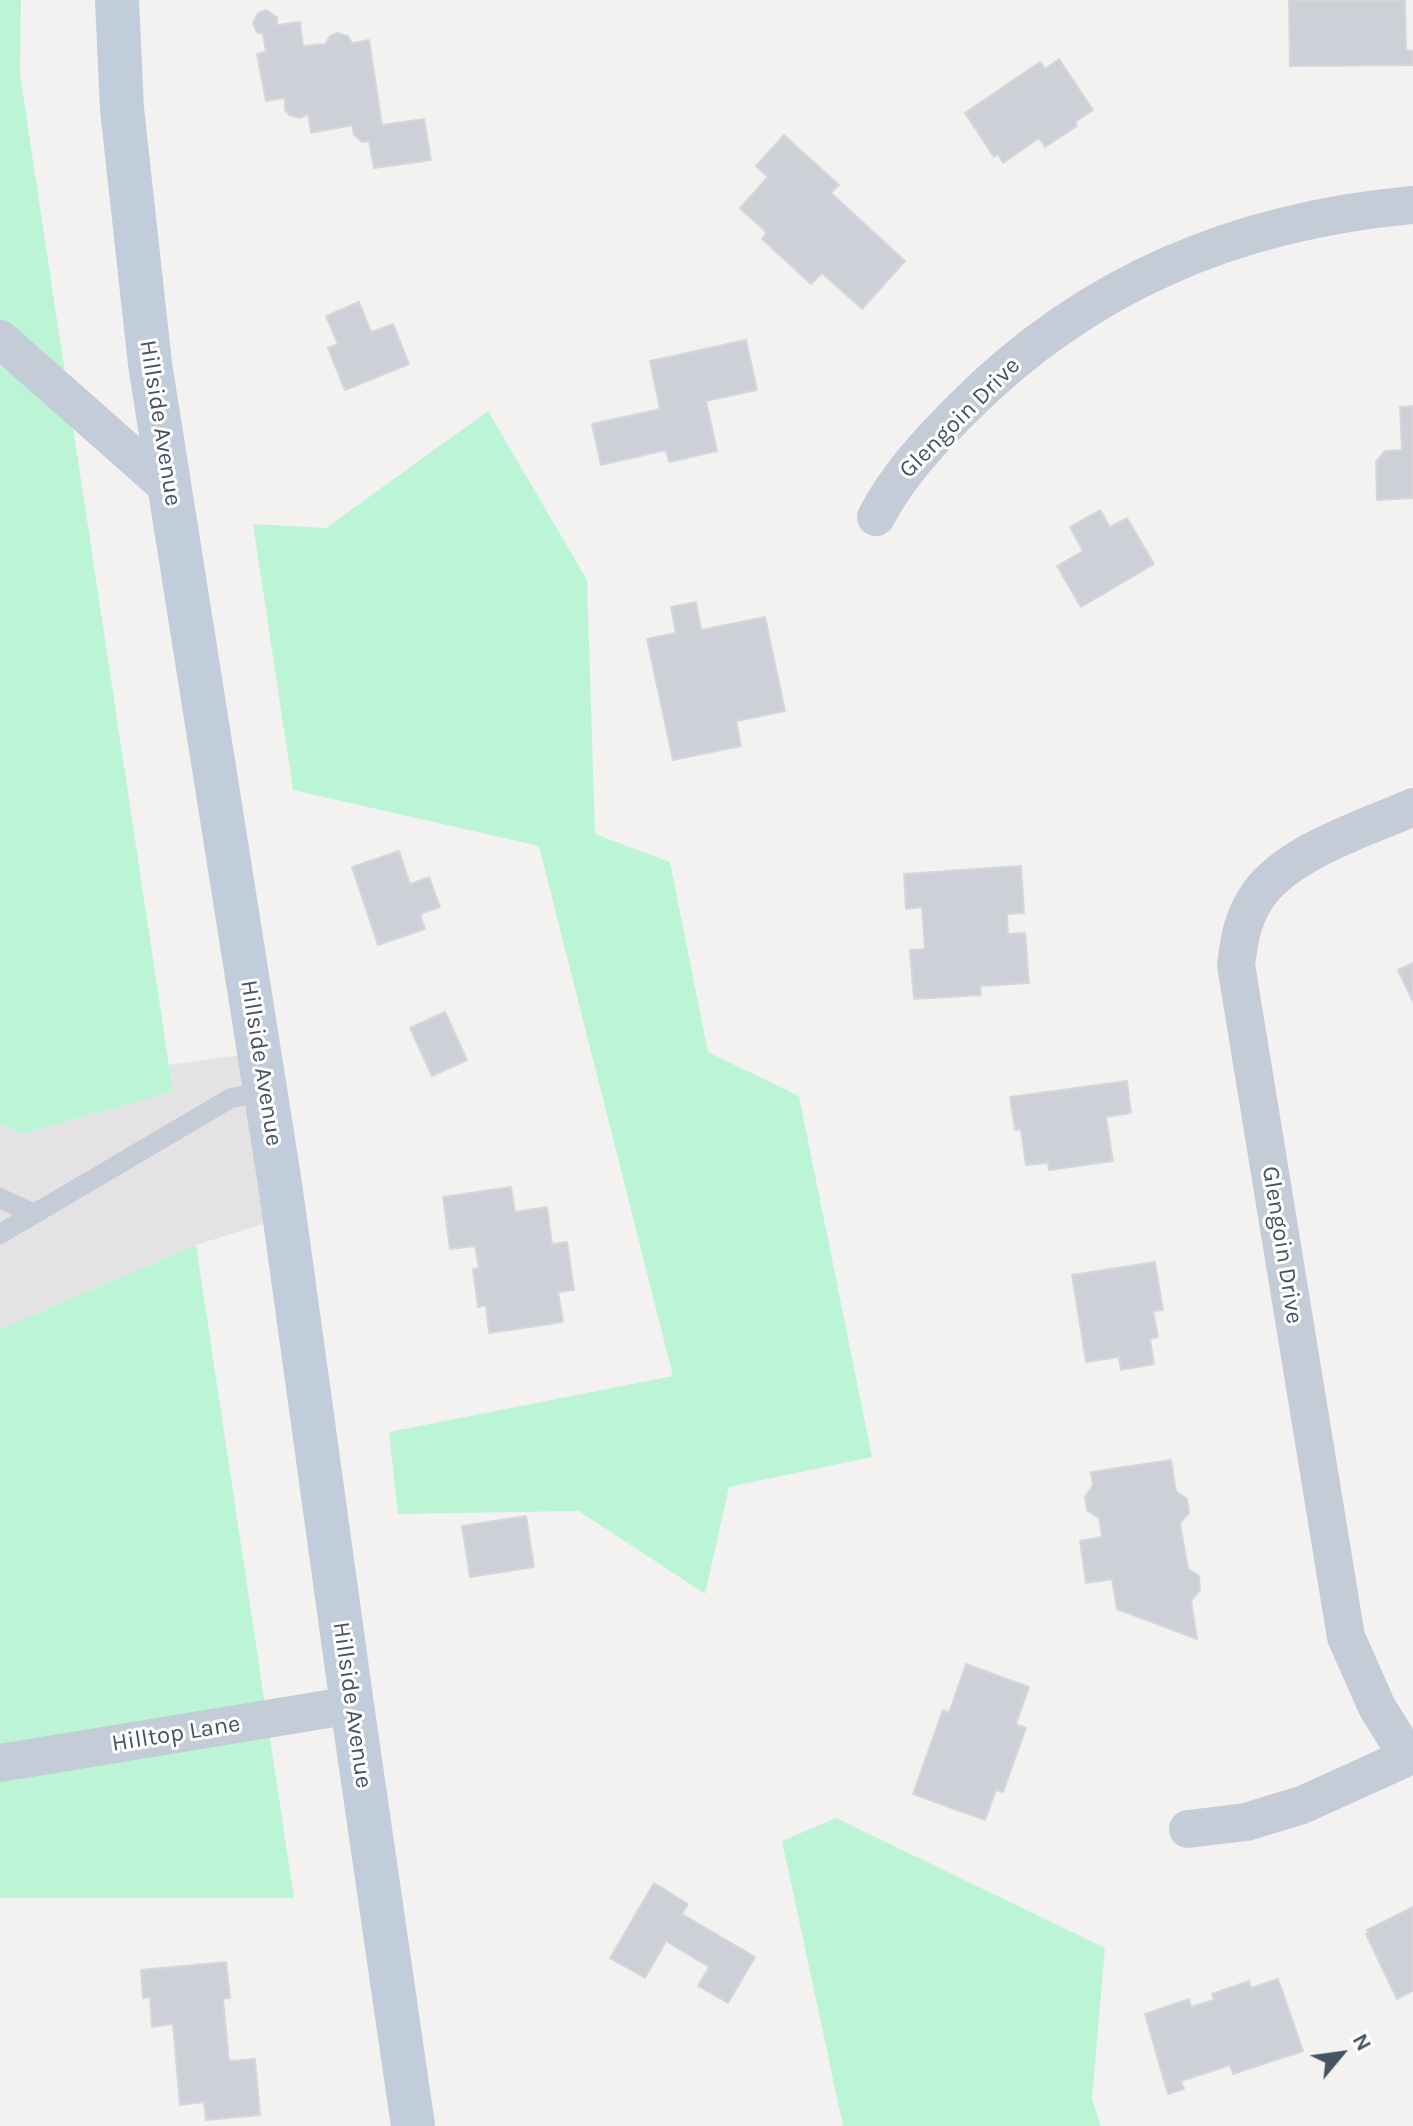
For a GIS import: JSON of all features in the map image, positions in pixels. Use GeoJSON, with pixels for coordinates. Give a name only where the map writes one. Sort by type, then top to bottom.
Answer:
{"type":"FeatureCollection","features":[{"type":"Feature","properties":{"kind":"main road","name":"Hillside Avenue"},"geometry":{"type":"LineString","coordinates":[[117,0],[125,139],[150,364],[266,1092],[413,2126]]}},
{"type":"Feature","properties":{"kind":"street","name":"Glengoin Drive"},"geometry":{"type":"LineString","coordinates":[[876,517],[892,487],[930,441],[990,380],[1047,335],[1109,295],[1186,257],[1267,228],[1350,210],[1413,205]]}},
{"type":"Feature","properties":{"kind":"street"},"geometry":{"type":"LineString","coordinates":[[0,339],[170,489]]}},
{"type":"Feature","properties":{"kind":"street","name":"Glengoin Drive"},"geometry":{"type":"LineString","coordinates":[[1411,1756],[1377,1707],[1346,1637],[1236,965],[1240,933],[1255,899],[1277,873],[1300,857],[1413,807]]}},
{"type":"Feature","properties":{"kind":"street","name":"Hilltop Lane"},"geometry":{"type":"LineString","coordinates":[[0,1763],[352,1705]]}},
{"type":"Feature","properties":{"kind":"street"},"geometry":{"type":"LineString","coordinates":[[1188,1829],[1246,1822],[1302,1805],[1411,1756]]}},
{"type":"Feature","properties":{"kind":"lane"},"geometry":{"type":"LineString","coordinates":[[0,1234],[231,1098],[266,1092]]}},
{"type":"Feature","properties":{"kind":"lane"},"geometry":{"type":"LineString","coordinates":[[0,1198],[34,1214]]}},
{"type":"Feature","properties":{"kind":"shaded area"},"geometry":{"type":"Polygon","coordinates":[[[260,1052],[285,1217],[196,1245],[0,1329],[0,1125],[21,1134],[173,1092],[169,1065],[260,1052]]]}},
{"type":"Feature","properties":{"kind":"green space"},"geometry":{"type":"Polygon","coordinates":[[[0,0],[21,0],[20,74],[173,1092],[21,1134],[0,1125],[0,0]]]}},
{"type":"Feature","properties":{"kind":"green space"},"geometry":{"type":"Polygon","coordinates":[[[488,411],[587,580],[595,834],[670,862],[708,1052],[799,1096],[872,1457],[729,1487],[705,1594],[579,1511],[398,1514],[389,1432],[673,1376],[539,846],[293,790],[253,524],[326,528],[488,411]]]}},
{"type":"Feature","properties":{"kind":"green space"},"geometry":{"type":"Polygon","coordinates":[[[196,1245],[294,1898],[0,1898],[0,1329],[196,1245]]]}},
{"type":"Feature","properties":{"kind":"green space"},"geometry":{"type":"Polygon","coordinates":[[[836,1818],[1105,1948],[1092,2099],[1101,2126],[843,2126],[782,1841],[836,1818]]]}},
{"type":"Feature","properties":{"kind":"building"},"geometry":{"type":"Polygon","coordinates":[[[1289,0],[1405,0],[1406,50],[1413,51],[1413,65],[1290,66],[1289,0]]]}},
{"type":"Feature","properties":{"kind":"building"},"geometry":{"type":"Polygon","coordinates":[[[266,10],[277,17],[277,25],[300,22],[303,46],[325,44],[330,36],[337,33],[348,36],[352,43],[369,40],[382,125],[424,119],[431,160],[374,168],[369,141],[362,142],[354,135],[352,125],[311,133],[308,114],[300,118],[289,115],[285,110],[285,98],[266,101],[257,54],[266,52],[263,34],[257,32],[253,23],[258,13],[266,10]]]}},
{"type":"Feature","properties":{"kind":"building"},"geometry":{"type":"Polygon","coordinates":[[[1059,59],[1093,110],[1075,122],[1077,126],[1045,147],[1039,138],[1003,163],[998,154],[994,157],[965,113],[1040,62],[1045,69],[1059,59]]]}},
{"type":"Feature","properties":{"kind":"building"},"geometry":{"type":"Polygon","coordinates":[[[784,135],[839,185],[831,193],[905,261],[862,309],[822,273],[811,284],[762,239],[767,233],[740,208],[768,177],[756,166],[784,135]]]}},
{"type":"Feature","properties":{"kind":"building"},"geometry":{"type":"Polygon","coordinates":[[[359,302],[371,332],[393,324],[409,364],[345,390],[328,348],[338,344],[326,316],[359,302]]]}},
{"type":"Feature","properties":{"kind":"building"},"geometry":{"type":"Polygon","coordinates":[[[746,340],[757,390],[706,401],[717,451],[669,462],[666,450],[601,465],[592,424],[660,409],[650,361],[746,340]]]}},
{"type":"Feature","properties":{"kind":"building"},"geometry":{"type":"Polygon","coordinates":[[[1413,406],[1413,498],[1377,500],[1376,462],[1385,451],[1402,450],[1400,407],[1413,406]]]}},
{"type":"Feature","properties":{"kind":"building"},"geometry":{"type":"Polygon","coordinates":[[[1100,510],[1110,527],[1127,518],[1154,564],[1081,607],[1057,566],[1083,551],[1070,527],[1100,510]]]}},
{"type":"Feature","properties":{"kind":"building"},"geometry":{"type":"Polygon","coordinates":[[[696,602],[701,630],[765,617],[785,711],[736,721],[741,746],[673,760],[647,639],[676,633],[671,607],[696,602]]]}},
{"type":"Feature","properties":{"kind":"building"},"geometry":{"type":"Polygon","coordinates":[[[399,851],[410,884],[429,877],[440,907],[420,914],[425,929],[378,945],[352,867],[399,851]]]}},
{"type":"Feature","properties":{"kind":"building"},"geometry":{"type":"Polygon","coordinates":[[[1021,866],[1024,913],[1007,914],[1008,934],[1025,933],[1029,983],[980,986],[981,995],[914,999],[910,950],[925,949],[922,907],[906,909],[904,874],[1021,866]]]}},
{"type":"Feature","properties":{"kind":"building"},"geometry":{"type":"Polygon","coordinates":[[[1413,963],[1413,1002],[1398,970],[1413,963]]]}},
{"type":"Feature","properties":{"kind":"building"},"geometry":{"type":"Polygon","coordinates":[[[445,1012],[467,1060],[432,1076],[410,1028],[445,1012]]]}},
{"type":"Feature","properties":{"kind":"building"},"geometry":{"type":"Polygon","coordinates":[[[1127,1081],[1131,1113],[1106,1117],[1113,1161],[1049,1170],[1048,1163],[1026,1165],[1021,1129],[1015,1130],[1010,1097],[1127,1081]]]}},
{"type":"Feature","properties":{"kind":"building"},"geometry":{"type":"Polygon","coordinates":[[[511,1187],[515,1212],[547,1207],[552,1244],[567,1242],[574,1290],[558,1292],[563,1322],[489,1333],[486,1305],[478,1307],[473,1269],[479,1268],[475,1246],[450,1249],[443,1197],[511,1187]]]}},
{"type":"Feature","properties":{"kind":"building"},"geometry":{"type":"Polygon","coordinates":[[[1155,1262],[1163,1310],[1153,1311],[1158,1337],[1150,1339],[1154,1364],[1121,1370],[1119,1357],[1086,1362],[1072,1275],[1155,1262]]]}},
{"type":"Feature","properties":{"kind":"building"},"geometry":{"type":"Polygon","coordinates":[[[1171,1460],[1176,1491],[1187,1499],[1189,1513],[1180,1523],[1188,1569],[1199,1576],[1200,1590],[1191,1601],[1197,1639],[1117,1609],[1112,1579],[1086,1583],[1080,1541],[1102,1537],[1099,1518],[1087,1510],[1085,1497],[1093,1485],[1091,1472],[1171,1460]]]}},
{"type":"Feature","properties":{"kind":"building"},"geometry":{"type":"Polygon","coordinates":[[[526,1516],[534,1567],[470,1577],[462,1526],[526,1516]]]}},
{"type":"Feature","properties":{"kind":"building"},"geometry":{"type":"Polygon","coordinates":[[[966,1664],[1029,1687],[1016,1724],[1026,1728],[1003,1792],[996,1790],[985,1820],[913,1794],[943,1710],[949,1713],[966,1664]]]}},
{"type":"Feature","properties":{"kind":"building"},"geometry":{"type":"Polygon","coordinates":[[[654,1883],[688,1904],[682,1914],[755,1957],[728,2003],[698,1986],[709,1967],[666,1941],[645,1978],[610,1958],[654,1883]]]}},
{"type":"Feature","properties":{"kind":"building"},"geometry":{"type":"Polygon","coordinates":[[[1413,1907],[1413,1991],[1397,1999],[1366,1934],[1369,1933],[1367,1930],[1413,1907]]]}},
{"type":"Feature","properties":{"kind":"building"},"geometry":{"type":"Polygon","coordinates":[[[226,1962],[230,1998],[223,1999],[229,2061],[255,2059],[260,2115],[206,2120],[204,2102],[180,2105],[173,2024],[152,2027],[150,1997],[143,1998],[141,1970],[226,1962]]]}},
{"type":"Feature","properties":{"kind":"building"},"geometry":{"type":"Polygon","coordinates":[[[1278,1979],[1303,2051],[1233,2074],[1230,2065],[1181,2081],[1184,2089],[1168,2094],[1145,2014],[1189,1999],[1191,2007],[1214,2000],[1212,1994],[1249,1981],[1251,1988],[1278,1979]]]}}]}
